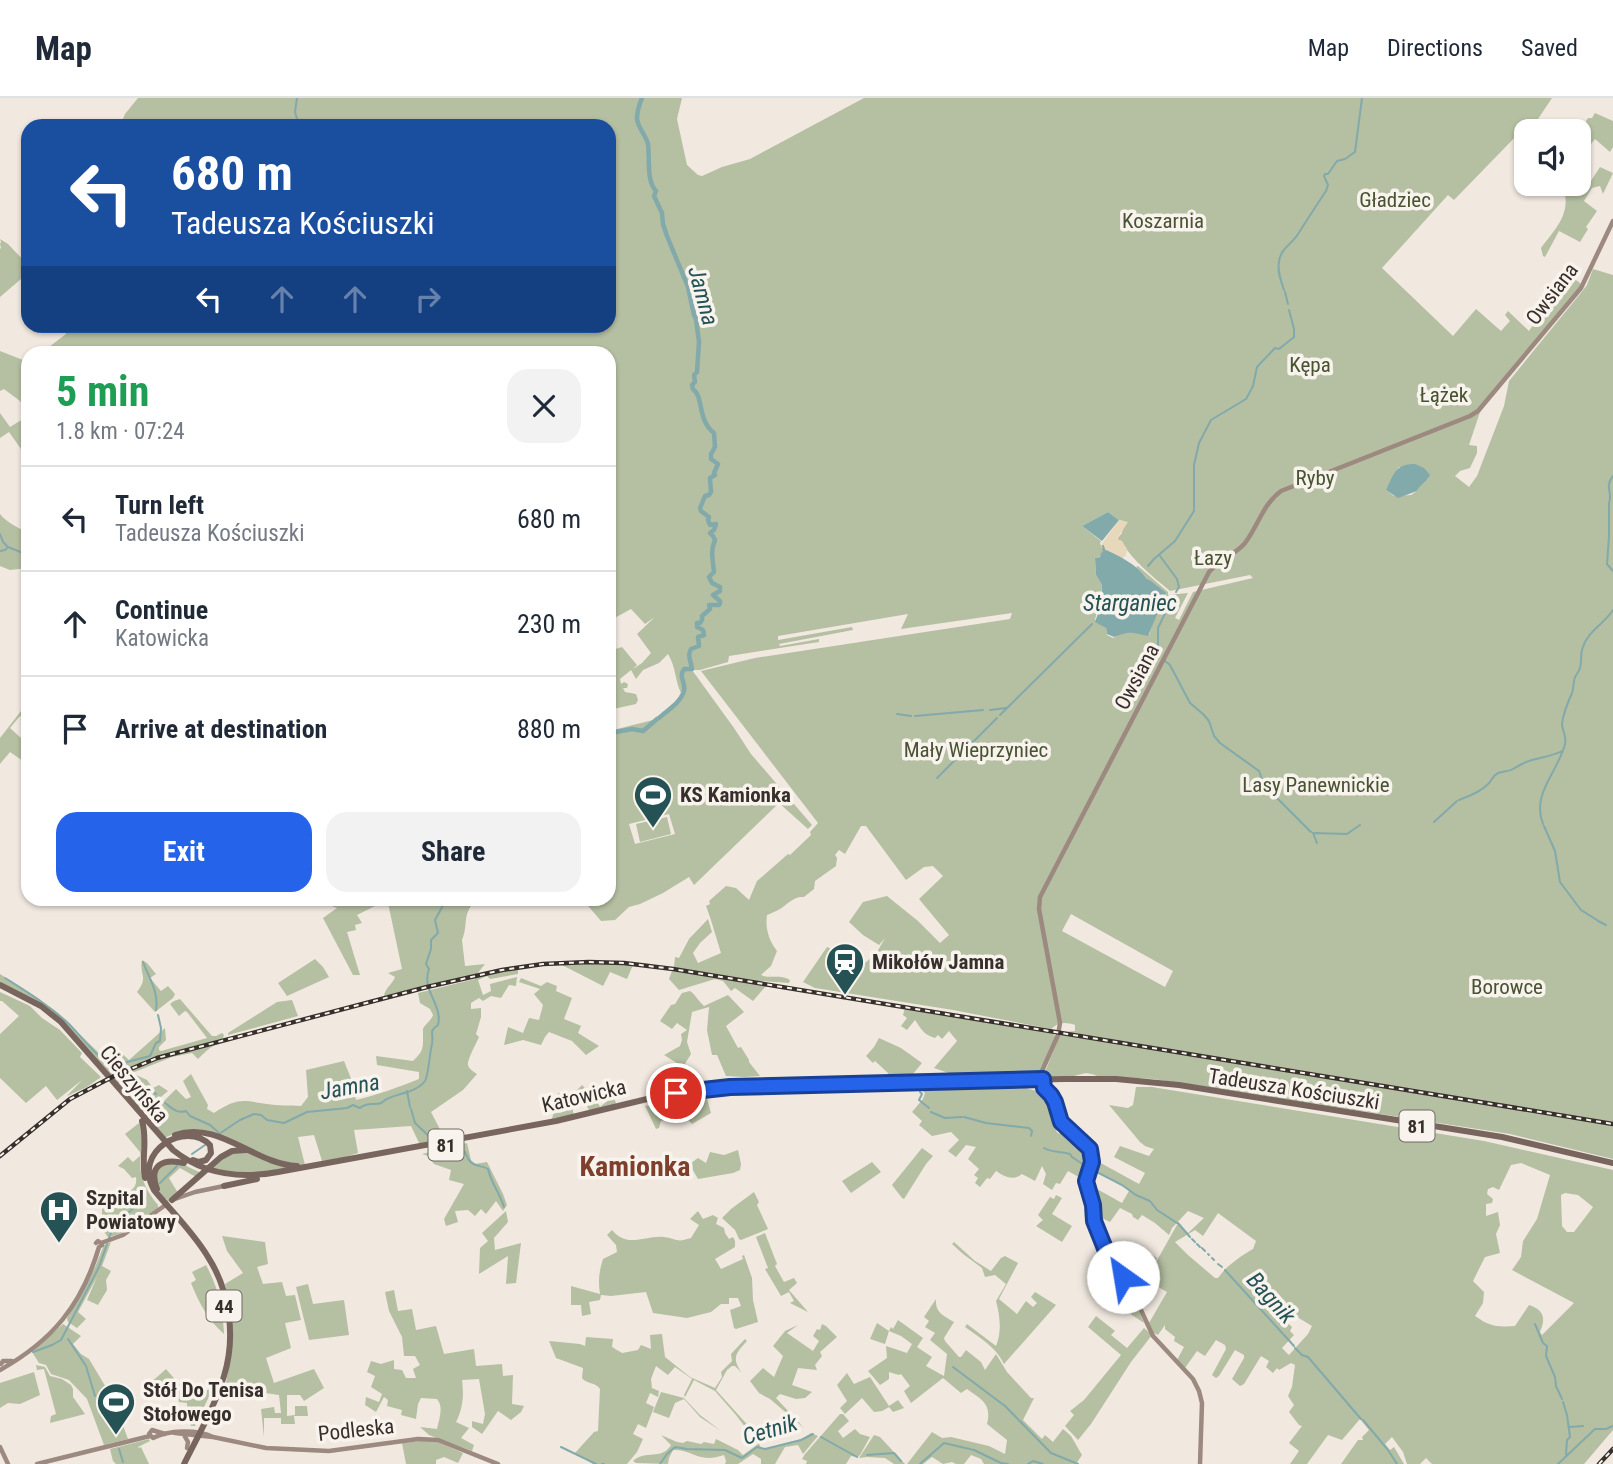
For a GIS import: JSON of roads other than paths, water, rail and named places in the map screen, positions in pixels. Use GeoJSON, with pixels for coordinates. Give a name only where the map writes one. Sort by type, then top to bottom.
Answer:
{"type":"FeatureCollection","features":[{"type":"Feature","properties":{"kind":"main road","name":"Cieszyńska"},"geometry":{"type":"LineString","coordinates":[[0,987],[46,1014],[63,1029],[142,1121],[184,1161],[230,1179],[251,1180]]}},
{"type":"Feature","properties":{"kind":"main road","name":"Cieszyńska"},"geometry":{"type":"LineString","coordinates":[[0,987],[41,1006],[61,1022],[158,1138]]}},
{"type":"Feature","properties":{"kind":"main road","name":"Tadeusza Kościuszki"},"geometry":{"type":"LineString","coordinates":[[967,1083],[1043,1078]]}},
{"type":"Feature","properties":{"kind":"main road","name":"Tadeusza Kościuszki"},"geometry":{"type":"LineString","coordinates":[[967,1083],[1043,1078],[1166,1087],[1502,1140],[1613,1165]]}},
{"type":"Feature","properties":{"kind":"main road","name":"Katowicka"},"geometry":{"type":"LineString","coordinates":[[211,1172],[251,1176],[306,1167],[566,1119],[693,1090],[738,1086],[967,1083]]}},
{"type":"Feature","properties":{"kind":"main road","name":"Katowicka"},"geometry":{"type":"LineString","coordinates":[[251,1180],[578,1121],[662,1099],[699,1093],[967,1083]]}},
{"type":"Feature","properties":{"kind":"main road","name":"44"},"geometry":{"type":"LineString","coordinates":[[142,1121],[146,1138],[144,1171],[148,1186],[201,1246],[212,1263],[224,1290],[229,1314],[230,1337],[226,1366],[218,1393],[181,1464]]}},
{"type":"Feature","properties":{"kind":"main road"},"geometry":{"type":"LineString","coordinates":[[144,1171],[153,1148],[162,1140],[185,1132],[198,1131],[212,1134],[283,1165],[306,1167]]}},
{"type":"Feature","properties":{"kind":"main road","name":"44"},"geometry":{"type":"LineString","coordinates":[[161,1201],[148,1177],[152,1156],[164,1144],[189,1136],[202,1138],[210,1145],[211,1153],[206,1160],[184,1161]]}},
{"type":"Feature","properties":{"kind":"main road"},"geometry":{"type":"LineString","coordinates":[[172,1200],[221,1157],[232,1151],[248,1149]]}},
{"type":"Feature","properties":{"kind":"main road"},"geometry":{"type":"LineString","coordinates":[[161,1201],[154,1183],[156,1168],[169,1160],[184,1161]]}},
{"type":"Feature","properties":{"kind":"main road"},"geometry":{"type":"LineString","coordinates":[[224,1186],[251,1180]]}},
{"type":"Feature","properties":{"kind":"main road","name":"44"},"geometry":{"type":"LineString","coordinates":[[181,1464],[187,1448],[198,1432]]}},
{"type":"Feature","properties":{"kind":"street","name":"Owsiana"},"geometry":{"type":"LineString","coordinates":[[1043,1078],[1060,1023],[1039,909],[1040,897],[1209,572],[1242,545],[1271,500],[1281,491],[1478,411],[1581,288],[1613,221]]}},
{"type":"Feature","properties":{"kind":"street"},"geometry":{"type":"LineString","coordinates":[[1043,1078],[1044,1088],[1055,1102],[1061,1122],[1090,1149],[1092,1162],[1086,1181],[1093,1205],[1094,1221],[1110,1261],[1133,1293],[1159,1343],[1193,1379],[1201,1397],[1200,1464]]}},
{"type":"Feature","properties":{"kind":"street"},"geometry":{"type":"LineString","coordinates":[[3,1364],[43,1341],[63,1321],[78,1297],[102,1243],[134,1228],[172,1200],[224,1186]]}},
{"type":"Feature","properties":{"kind":"street","name":"Podleska"},"geometry":{"type":"LineString","coordinates":[[175,1433],[183,1435],[198,1432]]}},
{"type":"Feature","properties":{"kind":"street","name":"Podleska"},"geometry":{"type":"LineString","coordinates":[[37,1464],[153,1435],[198,1432],[267,1448],[324,1451],[431,1438],[498,1464]]}},
{"type":"Feature","properties":{"kind":"street"},"geometry":{"type":"LineString","coordinates":[[183,1435],[187,1439],[187,1448]]}},
{"type":"Feature","properties":{"kind":"street"},"geometry":{"type":"LineString","coordinates":[[0,1447],[8,1464]]}},
{"type":"Feature","properties":{"kind":"water"},"geometry":{"type":"Polygon","coordinates":[[[1415,464],[1430,475],[1417,491],[1398,498],[1386,490],[1399,468],[1415,464]]]}},
{"type":"Feature","properties":{"kind":"water"},"geometry":{"type":"Polygon","coordinates":[[[1108,512],[1119,520],[1102,541],[1082,526],[1108,512]]]}},
{"type":"Feature","properties":{"kind":"water","name":"Starganiec"},"geometry":{"type":"Polygon","coordinates":[[[1102,548],[1133,565],[1166,593],[1148,636],[1131,633],[1114,637],[1107,634],[1106,628],[1095,622],[1102,602],[1102,585],[1096,575],[1095,558],[1100,557],[1102,548]]]}},
{"type":"Feature","properties":{"kind":"waterway"},"geometry":{"type":"LineString","coordinates":[[297,98],[297,119]]}},
{"type":"Feature","properties":{"kind":"waterway","name":"Jamna"},"geometry":{"type":"LineString","coordinates":[[642,98],[637,119],[648,144],[650,175],[656,191],[654,196],[688,287],[696,319],[699,342],[697,372],[692,385],[699,397],[705,422],[714,433],[715,447],[711,459],[718,464],[715,475],[710,478],[711,492],[705,496],[700,508],[709,517],[710,525],[716,524],[710,533],[715,540],[712,552],[714,572],[709,577],[712,583],[720,587],[720,591],[713,595],[720,603],[709,605],[710,609],[702,616],[700,623],[697,623],[704,635],[698,637],[699,646],[691,649],[689,656],[692,669],[684,669],[682,672],[684,691],[674,706],[659,718]]}},
{"type":"Feature","properties":{"kind":"waterway"},"geometry":{"type":"LineString","coordinates":[[1284,290],[1279,272],[1280,257],[1326,191],[1328,185],[1325,174],[1328,174],[1337,161],[1355,152],[1362,98]]}},
{"type":"Feature","properties":{"kind":"waterway"},"geometry":{"type":"LineString","coordinates":[[1285,292],[1288,304]]}},
{"type":"Feature","properties":{"kind":"waterway"},"geometry":{"type":"LineString","coordinates":[[1148,566],[1175,541],[1194,511],[1194,465],[1199,443],[1211,420],[1246,399],[1253,386],[1257,367],[1275,348],[1279,349],[1294,337],[1289,310]]}},
{"type":"Feature","properties":{"kind":"waterway"},"geometry":{"type":"LineString","coordinates":[[1613,476],[1609,486],[1607,564],[1613,571]]}},
{"type":"Feature","properties":{"kind":"waterway"},"geometry":{"type":"LineString","coordinates":[[0,534],[8,547]]}},
{"type":"Feature","properties":{"kind":"waterway"},"geometry":{"type":"LineString","coordinates":[[0,551],[8,547],[21,552]]}},
{"type":"Feature","properties":{"kind":"waterway"},"geometry":{"type":"LineString","coordinates":[[1160,556],[1177,579],[1179,587],[1176,592]]}},
{"type":"Feature","properties":{"kind":"waterway"},"geometry":{"type":"LineString","coordinates":[[1154,655],[1150,653],[1149,645],[1158,646],[1158,628],[1173,597]]}},
{"type":"Feature","properties":{"kind":"waterway"},"geometry":{"type":"LineString","coordinates":[[1543,824],[1540,803],[1565,744],[1563,720],[1580,668],[1582,649],[1588,637],[1613,610]]}},
{"type":"Feature","properties":{"kind":"waterway"},"geometry":{"type":"LineString","coordinates":[[1000,715],[1092,624]]}},
{"type":"Feature","properties":{"kind":"waterway"},"geometry":{"type":"LineString","coordinates":[[1165,661],[1170,665],[1190,703],[1209,721],[1214,736],[1259,771],[1264,785],[1311,832]]}},
{"type":"Feature","properties":{"kind":"waterway"},"geometry":{"type":"LineString","coordinates":[[990,710],[1006,708]]}},
{"type":"Feature","properties":{"kind":"waterway"},"geometry":{"type":"LineString","coordinates":[[915,716],[983,710]]}},
{"type":"Feature","properties":{"kind":"waterway"},"geometry":{"type":"LineString","coordinates":[[897,714],[911,716]]}},
{"type":"Feature","properties":{"kind":"waterway"},"geometry":{"type":"LineString","coordinates":[[937,778],[997,718]]}},
{"type":"Feature","properties":{"kind":"waterway","name":"Jamna"},"geometry":{"type":"LineString","coordinates":[[616,732],[632,729],[643,731],[657,719]]}},
{"type":"Feature","properties":{"kind":"waterway"},"geometry":{"type":"LineString","coordinates":[[1459,800],[1481,790],[1498,773],[1562,751]]}},
{"type":"Feature","properties":{"kind":"waterway"},"geometry":{"type":"LineString","coordinates":[[1434,822],[1457,801]]}},
{"type":"Feature","properties":{"kind":"waterway"},"geometry":{"type":"LineString","coordinates":[[1317,843],[1313,833],[1347,834],[1360,825]]}},
{"type":"Feature","properties":{"kind":"waterway"},"geometry":{"type":"LineString","coordinates":[[1544,826],[1555,851],[1560,882],[1581,910],[1597,920]]}},
{"type":"Feature","properties":{"kind":"waterway","name":"Jamna"},"geometry":{"type":"LineString","coordinates":[[219,1134],[254,1114],[284,1123],[307,1112],[378,1104],[421,1085],[426,1079],[432,1031],[438,1025],[439,1017],[428,984],[429,969],[426,964],[431,940],[438,933],[435,920],[443,906]]}},
{"type":"Feature","properties":{"kind":"waterway"},"geometry":{"type":"LineString","coordinates":[[1598,921],[1606,925]]}},
{"type":"Feature","properties":{"kind":"waterway"},"geometry":{"type":"LineString","coordinates":[[143,962],[155,991],[156,1010]]}},
{"type":"Feature","properties":{"kind":"waterway"},"geometry":{"type":"LineString","coordinates":[[5,978],[62,1017],[95,1053],[112,1066],[150,1056],[156,1043],[160,1041],[158,1015]]}},
{"type":"Feature","properties":{"kind":"waterway"},"geometry":{"type":"LineString","coordinates":[[121,1077],[133,1087],[147,1089],[156,1094]]}},
{"type":"Feature","properties":{"kind":"waterway"},"geometry":{"type":"LineString","coordinates":[[407,1091],[410,1107]]}},
{"type":"Feature","properties":{"kind":"waterway"},"geometry":{"type":"LineString","coordinates":[[920,1092],[922,1094],[919,1100],[929,1108]]}},
{"type":"Feature","properties":{"kind":"waterway"},"geometry":{"type":"LineString","coordinates":[[165,1103],[177,1111],[186,1111],[218,1132]]}},
{"type":"Feature","properties":{"kind":"waterway"},"geometry":{"type":"LineString","coordinates":[[411,1109],[415,1123],[433,1140]]}},
{"type":"Feature","properties":{"kind":"waterway"},"geometry":{"type":"LineString","coordinates":[[931,1112],[945,1118],[962,1117]]}},
{"type":"Feature","properties":{"kind":"waterway"},"geometry":{"type":"LineString","coordinates":[[964,1117],[986,1123],[1029,1128],[1032,1131],[1031,1136]]}},
{"type":"Feature","properties":{"kind":"waterway","name":"Jamna"},"geometry":{"type":"LineString","coordinates":[[192,1154],[205,1145]]}},
{"type":"Feature","properties":{"kind":"waterway","name":"Bagnik"},"geometry":{"type":"LineString","coordinates":[[1044,1148],[1070,1154],[1087,1167]]}},
{"type":"Feature","properties":{"kind":"waterway"},"geometry":{"type":"LineString","coordinates":[[437,1150],[439,1153],[465,1152],[473,1164],[488,1169],[504,1207]]}},
{"type":"Feature","properties":{"kind":"waterway","name":"Jamna"},"geometry":{"type":"LineString","coordinates":[[160,1183],[177,1166]]}},
{"type":"Feature","properties":{"kind":"waterway","name":"Bagnik"},"geometry":{"type":"LineString","coordinates":[[1093,1170],[1150,1201],[1157,1210],[1177,1223]]}},
{"type":"Feature","properties":{"kind":"waterway","name":"Jamna"},"geometry":{"type":"LineString","coordinates":[[109,1238],[118,1223],[141,1203],[144,1195]]}},
{"type":"Feature","properties":{"kind":"waterway","name":"Bagnik"},"geometry":{"type":"LineString","coordinates":[[1178,1223],[1190,1237]]}},
{"type":"Feature","properties":{"kind":"waterway","name":"Bagnik"},"geometry":{"type":"LineString","coordinates":[[1192,1239],[1195,1242]]}},
{"type":"Feature","properties":{"kind":"waterway","name":"Jamna"},"geometry":{"type":"LineString","coordinates":[[33,1352],[61,1340],[99,1267],[107,1244]]}},
{"type":"Feature","properties":{"kind":"waterway","name":"Bagnik"},"geometry":{"type":"LineString","coordinates":[[1197,1244],[1200,1247]]}},
{"type":"Feature","properties":{"kind":"waterway","name":"Bagnik"},"geometry":{"type":"LineString","coordinates":[[1202,1248],[1205,1251]]}},
{"type":"Feature","properties":{"kind":"waterway","name":"Bagnik"},"geometry":{"type":"LineString","coordinates":[[1218,1264],[1222,1267]]}},
{"type":"Feature","properties":{"kind":"waterway","name":"Bagnik"},"geometry":{"type":"LineString","coordinates":[[1225,1270],[1294,1346]]}},
{"type":"Feature","properties":{"kind":"waterway"},"geometry":{"type":"LineString","coordinates":[[1535,1324],[1547,1346],[1546,1356],[1562,1399]]}},
{"type":"Feature","properties":{"kind":"waterway"},"geometry":{"type":"LineString","coordinates":[[68,1339],[86,1366],[95,1396]]}},
{"type":"Feature","properties":{"kind":"waterway","name":"Bagnik"},"geometry":{"type":"LineString","coordinates":[[1295,1348],[1308,1357],[1361,1419]]}},
{"type":"Feature","properties":{"kind":"waterway"},"geometry":{"type":"LineString","coordinates":[[953,1367],[1005,1406],[1051,1453],[1078,1464]]}},
{"type":"Feature","properties":{"kind":"waterway"},"geometry":{"type":"LineString","coordinates":[[1563,1402],[1570,1437],[1567,1440],[1566,1455]]}},
{"type":"Feature","properties":{"kind":"waterway","name":"Bagnik"},"geometry":{"type":"LineString","coordinates":[[1363,1420],[1397,1464]]}},
{"type":"Feature","properties":{"kind":"waterway"},"geometry":{"type":"LineString","coordinates":[[1570,1427],[1583,1426]]}},
{"type":"Feature","properties":{"kind":"waterway"},"geometry":{"type":"LineString","coordinates":[[1558,1464],[1595,1429],[1613,1426]]}},
{"type":"Feature","properties":{"kind":"waterway","name":"Cetnik"},"geometry":{"type":"LineString","coordinates":[[660,1464],[675,1447],[725,1450],[742,1458],[757,1447],[765,1449],[801,1440],[813,1434]]}},
{"type":"Feature","properties":{"kind":"waterway","name":"Cetnik"},"geometry":{"type":"LineString","coordinates":[[821,1437],[857,1457]]}},
{"type":"Feature","properties":{"kind":"waterway","name":"Cetnik"},"geometry":{"type":"LineString","coordinates":[[920,1464],[944,1443],[974,1450],[1008,1464]]}},
{"type":"Feature","properties":{"kind":"waterway","name":"Cetnik"},"geometry":{"type":"LineString","coordinates":[[561,1447],[596,1464]]}},
{"type":"Feature","properties":{"kind":"waterway"},"geometry":{"type":"LineString","coordinates":[[119,1449],[123,1462]]}},
{"type":"Feature","properties":{"kind":"waterway","name":"Cetnik"},"geometry":{"type":"LineString","coordinates":[[867,1455],[894,1453],[901,1461]]}},
{"type":"Feature","properties":{"kind":"waterway","name":"Cetnik"},"geometry":{"type":"LineString","coordinates":[[1028,1464],[1033,1461],[1043,1464]]}},
{"type":"Feature","properties":{"kind":"railway"},"geometry":{"type":"LineString","coordinates":[[0,1156],[70,1099],[157,1058],[502,970],[543,964],[589,962],[673,969],[1613,1124]]}},
{"type":"Feature","properties":{"kind":"railway"},"geometry":{"type":"LineString","coordinates":[[1599,1464],[1613,1449]]}},
{"type":"Feature","properties":{"kind":"place","name":"KS Kamionka"},"geometry":{"type":"Point","coordinates":[653,829]}},
{"type":"Feature","properties":{"kind":"place","name":"Mikołów Jamna"},"geometry":{"type":"Point","coordinates":[845,996]}},
{"type":"Feature","properties":{"kind":"place","name":"Szpital Powiatowy"},"geometry":{"type":"Point","coordinates":[59,1244]}},
{"type":"Feature","properties":{"kind":"place","name":"Stół Do Tenisa Stołowego"},"geometry":{"type":"Point","coordinates":[116,1436]}},
{"type":"Feature","properties":{"kind":"district","name":"Kamionka"},"geometry":{"type":"Point","coordinates":[635,1166]}},
{"type":"Feature","properties":{"kind":"park label","name":"Gładziec"},"geometry":{"type":"Point","coordinates":[1395,200]}},
{"type":"Feature","properties":{"kind":"park label","name":"Koszarnia"},"geometry":{"type":"Point","coordinates":[1163,221]}},
{"type":"Feature","properties":{"kind":"park label","name":"Kępa"},"geometry":{"type":"Point","coordinates":[1310,365]}},
{"type":"Feature","properties":{"kind":"park label","name":"Łążek"},"geometry":{"type":"Point","coordinates":[1444,395]}},
{"type":"Feature","properties":{"kind":"park label","name":"Ryby"},"geometry":{"type":"Point","coordinates":[1315,478]}},
{"type":"Feature","properties":{"kind":"park label","name":"Łazy"},"geometry":{"type":"Point","coordinates":[1213,558]}},
{"type":"Feature","properties":{"kind":"park label","name":"Mały Wieprzyniec"},"geometry":{"type":"Point","coordinates":[976,750]}},
{"type":"Feature","properties":{"kind":"park label","name":"Lasy Panewnickie"},"geometry":{"type":"Point","coordinates":[1316,785]}},
{"type":"Feature","properties":{"kind":"park label","name":"Borowce"},"geometry":{"type":"Point","coordinates":[1507,987]}}]}
